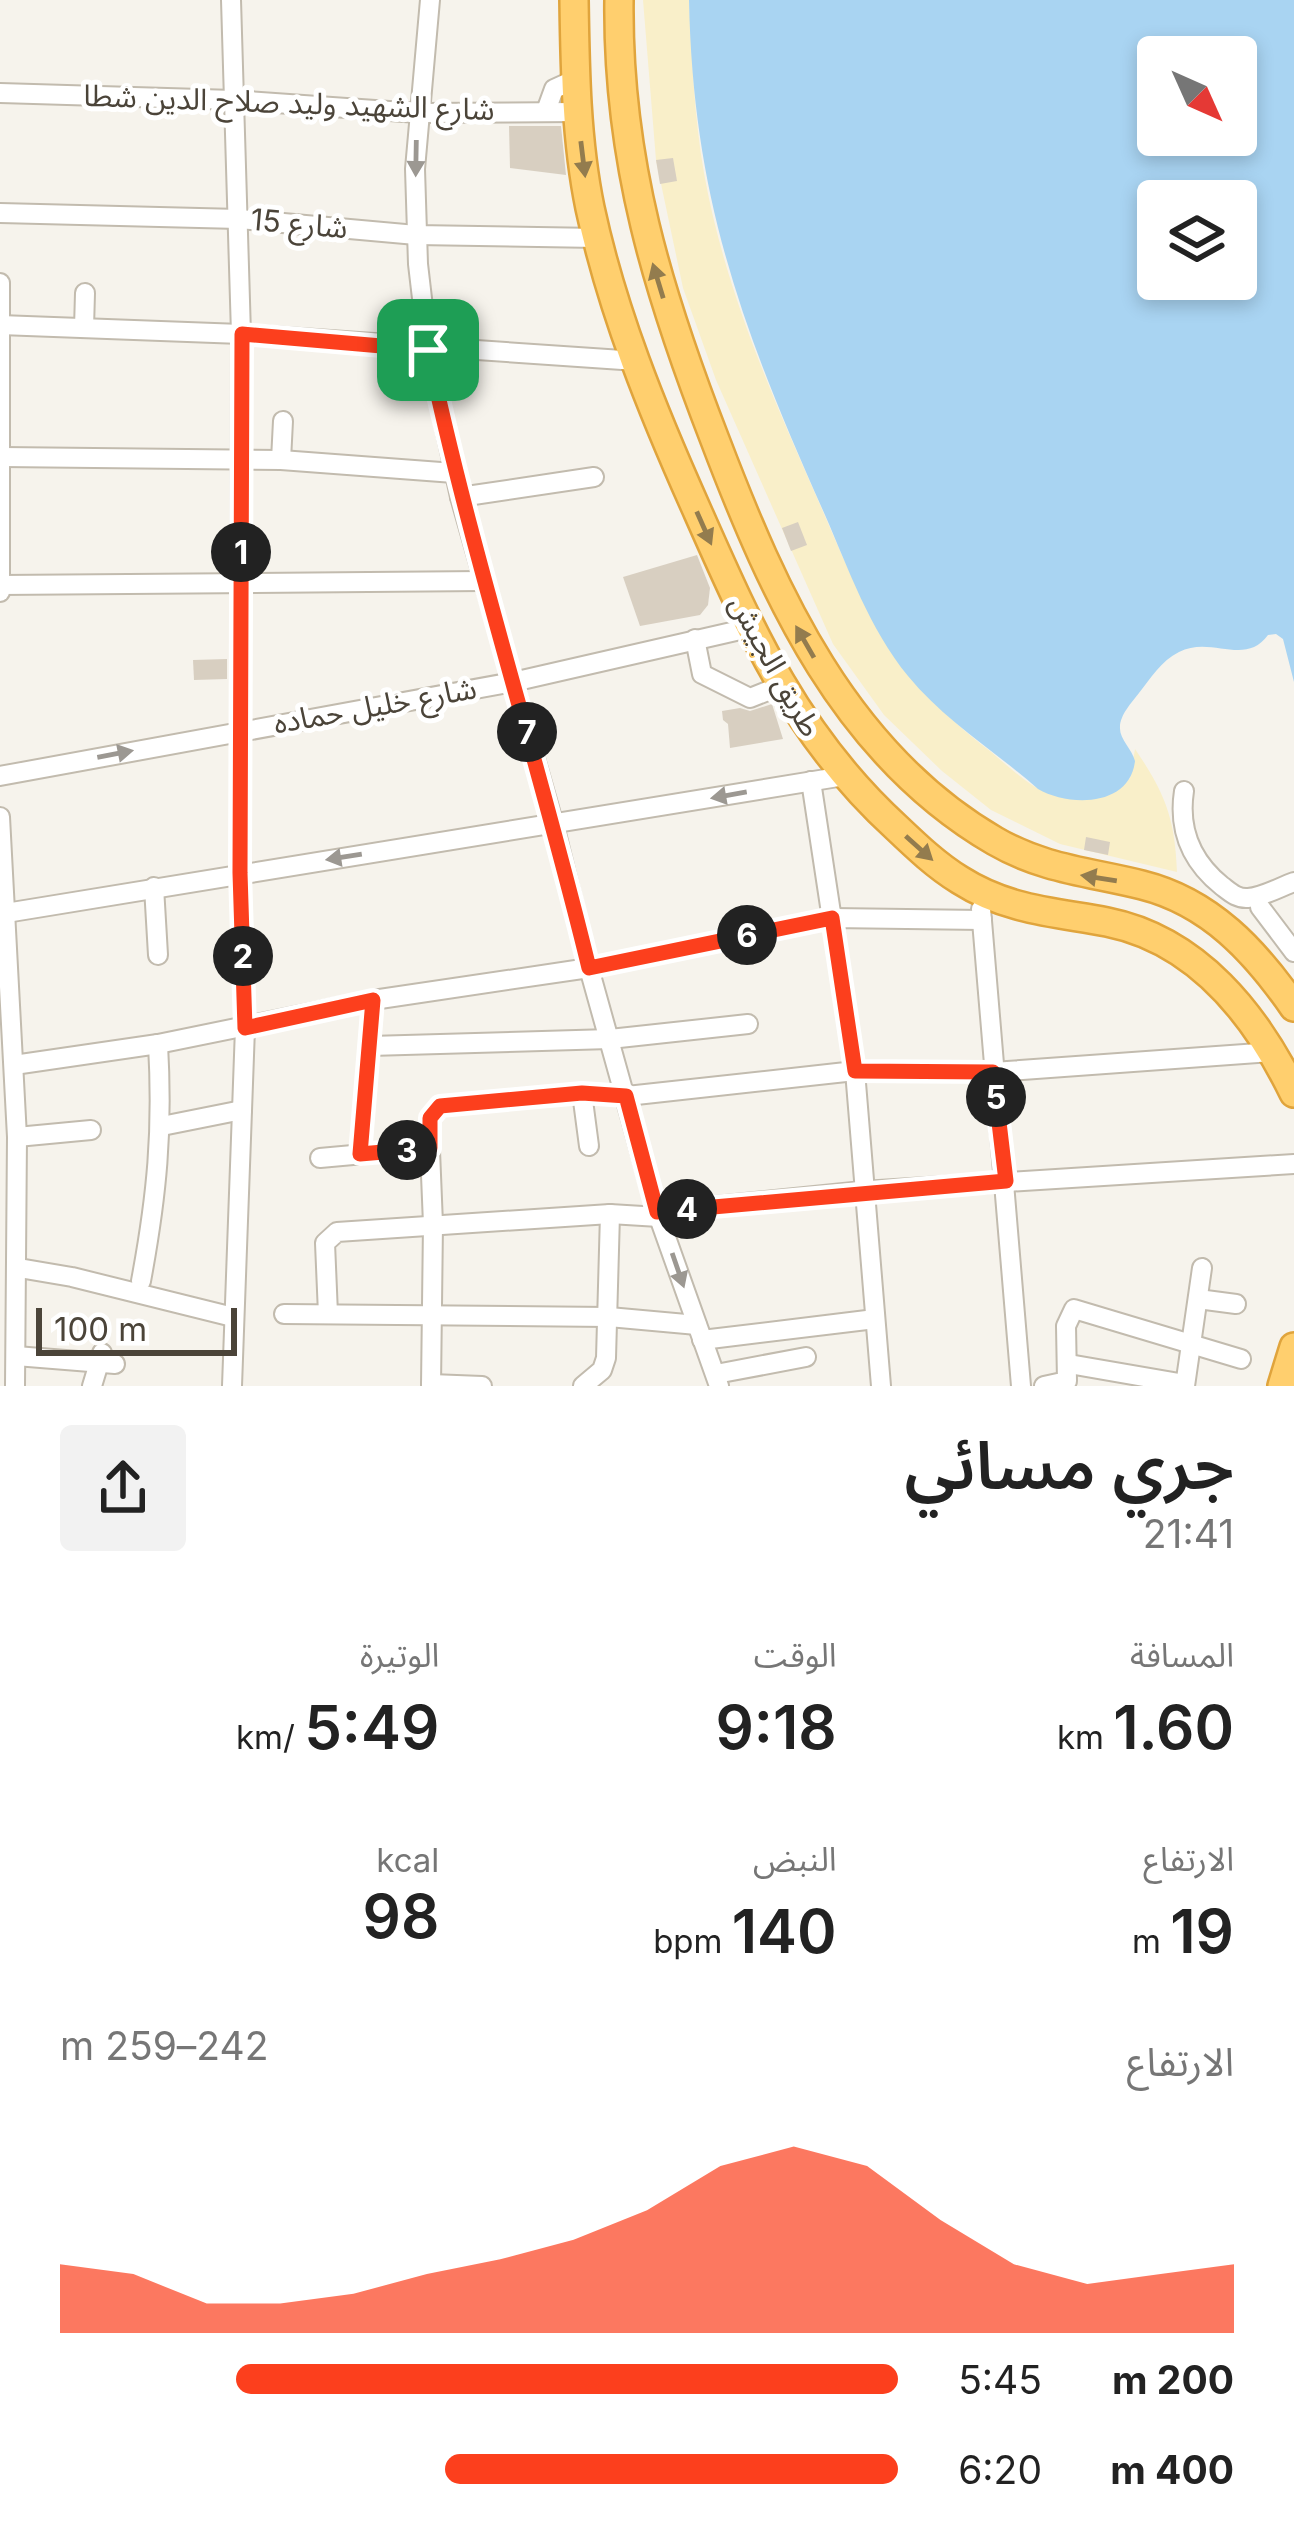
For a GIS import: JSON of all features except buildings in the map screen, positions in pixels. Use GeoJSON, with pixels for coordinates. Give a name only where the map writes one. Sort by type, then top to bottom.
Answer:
{"type":"FeatureCollection","features":[{"type":"Feature","properties":{"kind":"highway","name":"طريق الجيش"},"geometry":{"type":"LineString","coordinates":[[574,0],[578,112],[586,186],[598,238],[637,361],[681,475],[780,686],[844,776],[981,906],[1114,923],[1152,936],[1197,964],[1224,988],[1273,1052],[1294,1094]]}},
{"type":"Feature","properties":{"kind":"highway","name":"طريق الجيش"},"geometry":{"type":"LineString","coordinates":[[619,0],[629,161],[657,278],[681,354],[755,544],[819,666],[846,706],[891,757],[993,840],[1054,867],[1142,885],[1180,899],[1223,925],[1258,959],[1294,1007]]}},
{"type":"Feature","properties":{"kind":"highway"},"geometry":{"type":"LineString","coordinates":[[1282,1386],[1294,1347]]}},
{"type":"Feature","properties":{"kind":"street"},"geometry":{"type":"LineString","coordinates":[[231,0],[242,334],[240,873],[245,1028],[232,1386]]}},
{"type":"Feature","properties":{"kind":"street"},"geometry":{"type":"LineString","coordinates":[[430,0],[418,113],[416,235],[428,350],[460,497],[554,825],[589,968],[658,1214],[717,1380],[806,1357]]}},
{"type":"Feature","properties":{"kind":"street"},"geometry":{"type":"LineString","coordinates":[[547,111],[554,88],[576,80]]}},
{"type":"Feature","properties":{"kind":"street","name":"شارع الشهيد وليد صلاح الدين شطا"},"geometry":{"type":"LineString","coordinates":[[0,93],[147,105],[234,100],[418,113],[578,112]]}},
{"type":"Feature","properties":{"kind":"street","name":"شارع 15"},"geometry":{"type":"LineString","coordinates":[[0,213],[239,219],[416,235],[598,238]]}},
{"type":"Feature","properties":{"kind":"street"},"geometry":{"type":"LineString","coordinates":[[0,283],[0,597]]}},
{"type":"Feature","properties":{"kind":"street"},"geometry":{"type":"LineString","coordinates":[[84,328],[86,292]]}},
{"type":"Feature","properties":{"kind":"street"},"geometry":{"type":"LineString","coordinates":[[1,325],[242,334],[637,361]]}},
{"type":"Feature","properties":{"kind":"street"},"geometry":{"type":"LineString","coordinates":[[281,460],[283,422]]}},
{"type":"Feature","properties":{"kind":"street"},"geometry":{"type":"LineString","coordinates":[[1,463],[242,459],[454,473]]}},
{"type":"Feature","properties":{"kind":"street"},"geometry":{"type":"LineString","coordinates":[[460,497],[594,477]]}},
{"type":"Feature","properties":{"kind":"street"},"geometry":{"type":"LineString","coordinates":[[0,585],[483,581]]}},
{"type":"Feature","properties":{"kind":"street","name":"شارع خليل حماده"},"geometry":{"type":"LineString","coordinates":[[0,776],[512,682],[749,628]]}},
{"type":"Feature","properties":{"kind":"street"},"geometry":{"type":"LineString","coordinates":[[695,638],[698,666],[706,676],[750,698],[780,686]]}},
{"type":"Feature","properties":{"kind":"street"},"geometry":{"type":"LineString","coordinates":[[6,913],[844,776]]}},
{"type":"Feature","properties":{"kind":"street"},"geometry":{"type":"LineString","coordinates":[[811,781],[855,1071],[881,1386]]}},
{"type":"Feature","properties":{"kind":"street"},"geometry":{"type":"LineString","coordinates":[[1184,791],[1184,827],[1198,861],[1218,882],[1241,898],[1294,882]]}},
{"type":"Feature","properties":{"kind":"street"},"geometry":{"type":"LineString","coordinates":[[0,818],[17,1137],[15,1386]]}},
{"type":"Feature","properties":{"kind":"street"},"geometry":{"type":"LineString","coordinates":[[1180,899],[1198,861]]}},
{"type":"Feature","properties":{"kind":"street"},"geometry":{"type":"LineString","coordinates":[[154,887],[158,955]]}},
{"type":"Feature","properties":{"kind":"street"},"geometry":{"type":"LineString","coordinates":[[14,1065],[158,1044],[373,1000],[589,968],[832,918],[981,906],[1021,1386]]}},
{"type":"Feature","properties":{"kind":"street"},"geometry":{"type":"LineString","coordinates":[[1258,959],[1289,944],[1260,908]]}},
{"type":"Feature","properties":{"kind":"street"},"geometry":{"type":"LineString","coordinates":[[360,1154],[373,1000]]}},
{"type":"Feature","properties":{"kind":"street"},"geometry":{"type":"LineString","coordinates":[[370,1046],[610,1039],[748,1024]]}},
{"type":"Feature","properties":{"kind":"street"},"geometry":{"type":"LineString","coordinates":[[141,1282],[162,1126],[158,1044]]}},
{"type":"Feature","properties":{"kind":"street"},"geometry":{"type":"LineString","coordinates":[[482,1386],[431,1385],[430,1118],[440,1106],[582,1093],[626,1096],[855,1071],[993,1072],[1273,1052]]}},
{"type":"Feature","properties":{"kind":"street"},"geometry":{"type":"LineString","coordinates":[[582,1093],[590,1146]]}},
{"type":"Feature","properties":{"kind":"street"},"geometry":{"type":"LineString","coordinates":[[162,1126],[242,1110]]}},
{"type":"Feature","properties":{"kind":"street"},"geometry":{"type":"LineString","coordinates":[[17,1137],[91,1130]]}},
{"type":"Feature","properties":{"kind":"street"},"geometry":{"type":"LineString","coordinates":[[320,1157],[430,1148]]}},
{"type":"Feature","properties":{"kind":"street"},"geometry":{"type":"LineString","coordinates":[[328,1314],[325,1252],[330,1236],[346,1231],[658,1214],[863,1191],[1294,1164]]}},
{"type":"Feature","properties":{"kind":"street"},"geometry":{"type":"LineString","coordinates":[[583,1386],[602,1370],[609,1317],[610,1214]]}},
{"type":"Feature","properties":{"kind":"street"},"geometry":{"type":"LineString","coordinates":[[19,1268],[233,1317]]}},
{"type":"Feature","properties":{"kind":"street"},"geometry":{"type":"LineString","coordinates":[[1069,1364],[1185,1385],[1202,1268]]}},
{"type":"Feature","properties":{"kind":"street"},"geometry":{"type":"LineString","coordinates":[[1198,1299],[1236,1304]]}},
{"type":"Feature","properties":{"kind":"street"},"geometry":{"type":"LineString","coordinates":[[1044,1386],[1067,1381],[1066,1326],[1074,1309],[1241,1359]]}},
{"type":"Feature","properties":{"kind":"street"},"geometry":{"type":"LineString","coordinates":[[284,1314],[609,1317],[700,1333],[875,1319]]}},
{"type":"Feature","properties":{"kind":"street"},"geometry":{"type":"LineString","coordinates":[[16,1356],[105,1360],[92,1386]]}},
{"type":"Feature","properties":{"kind":"sand"},"geometry":{"type":"Polygon","coordinates":[[[643,0],[689,0],[701,152],[723,255],[780,413],[848,569],[882,634],[926,693],[955,722],[1035,787],[1113,792],[1130,778],[1135,749],[1166,807],[1177,872],[1060,844],[991,810],[884,715],[833,644],[716,380],[683,288],[656,160],[643,0]]]}},
{"type":"Feature","properties":{"kind":"water"},"geometry":{"type":"Polygon","coordinates":[[[689,0],[1294,0],[1294,682],[1283,639],[1276,634],[1249,649],[1203,647],[1179,652],[1157,670],[1122,718],[1122,736],[1135,761],[1131,776],[1110,795],[1096,799],[1066,799],[1038,789],[954,722],[908,676],[882,638],[796,449],[728,265],[701,140],[689,0]]]}},
{"type":"Feature","properties":{"kind":"route"},"geometry":{"type":"LineString","coordinates":[[242,334],[428,350],[460,497],[554,825],[589,968],[832,918],[855,1071],[993,1072],[1006,1181],[657,1212],[626,1096],[582,1093],[440,1106],[430,1118],[430,1148],[360,1154],[373,1000],[245,1028],[240,873],[242,334]]}}]}
